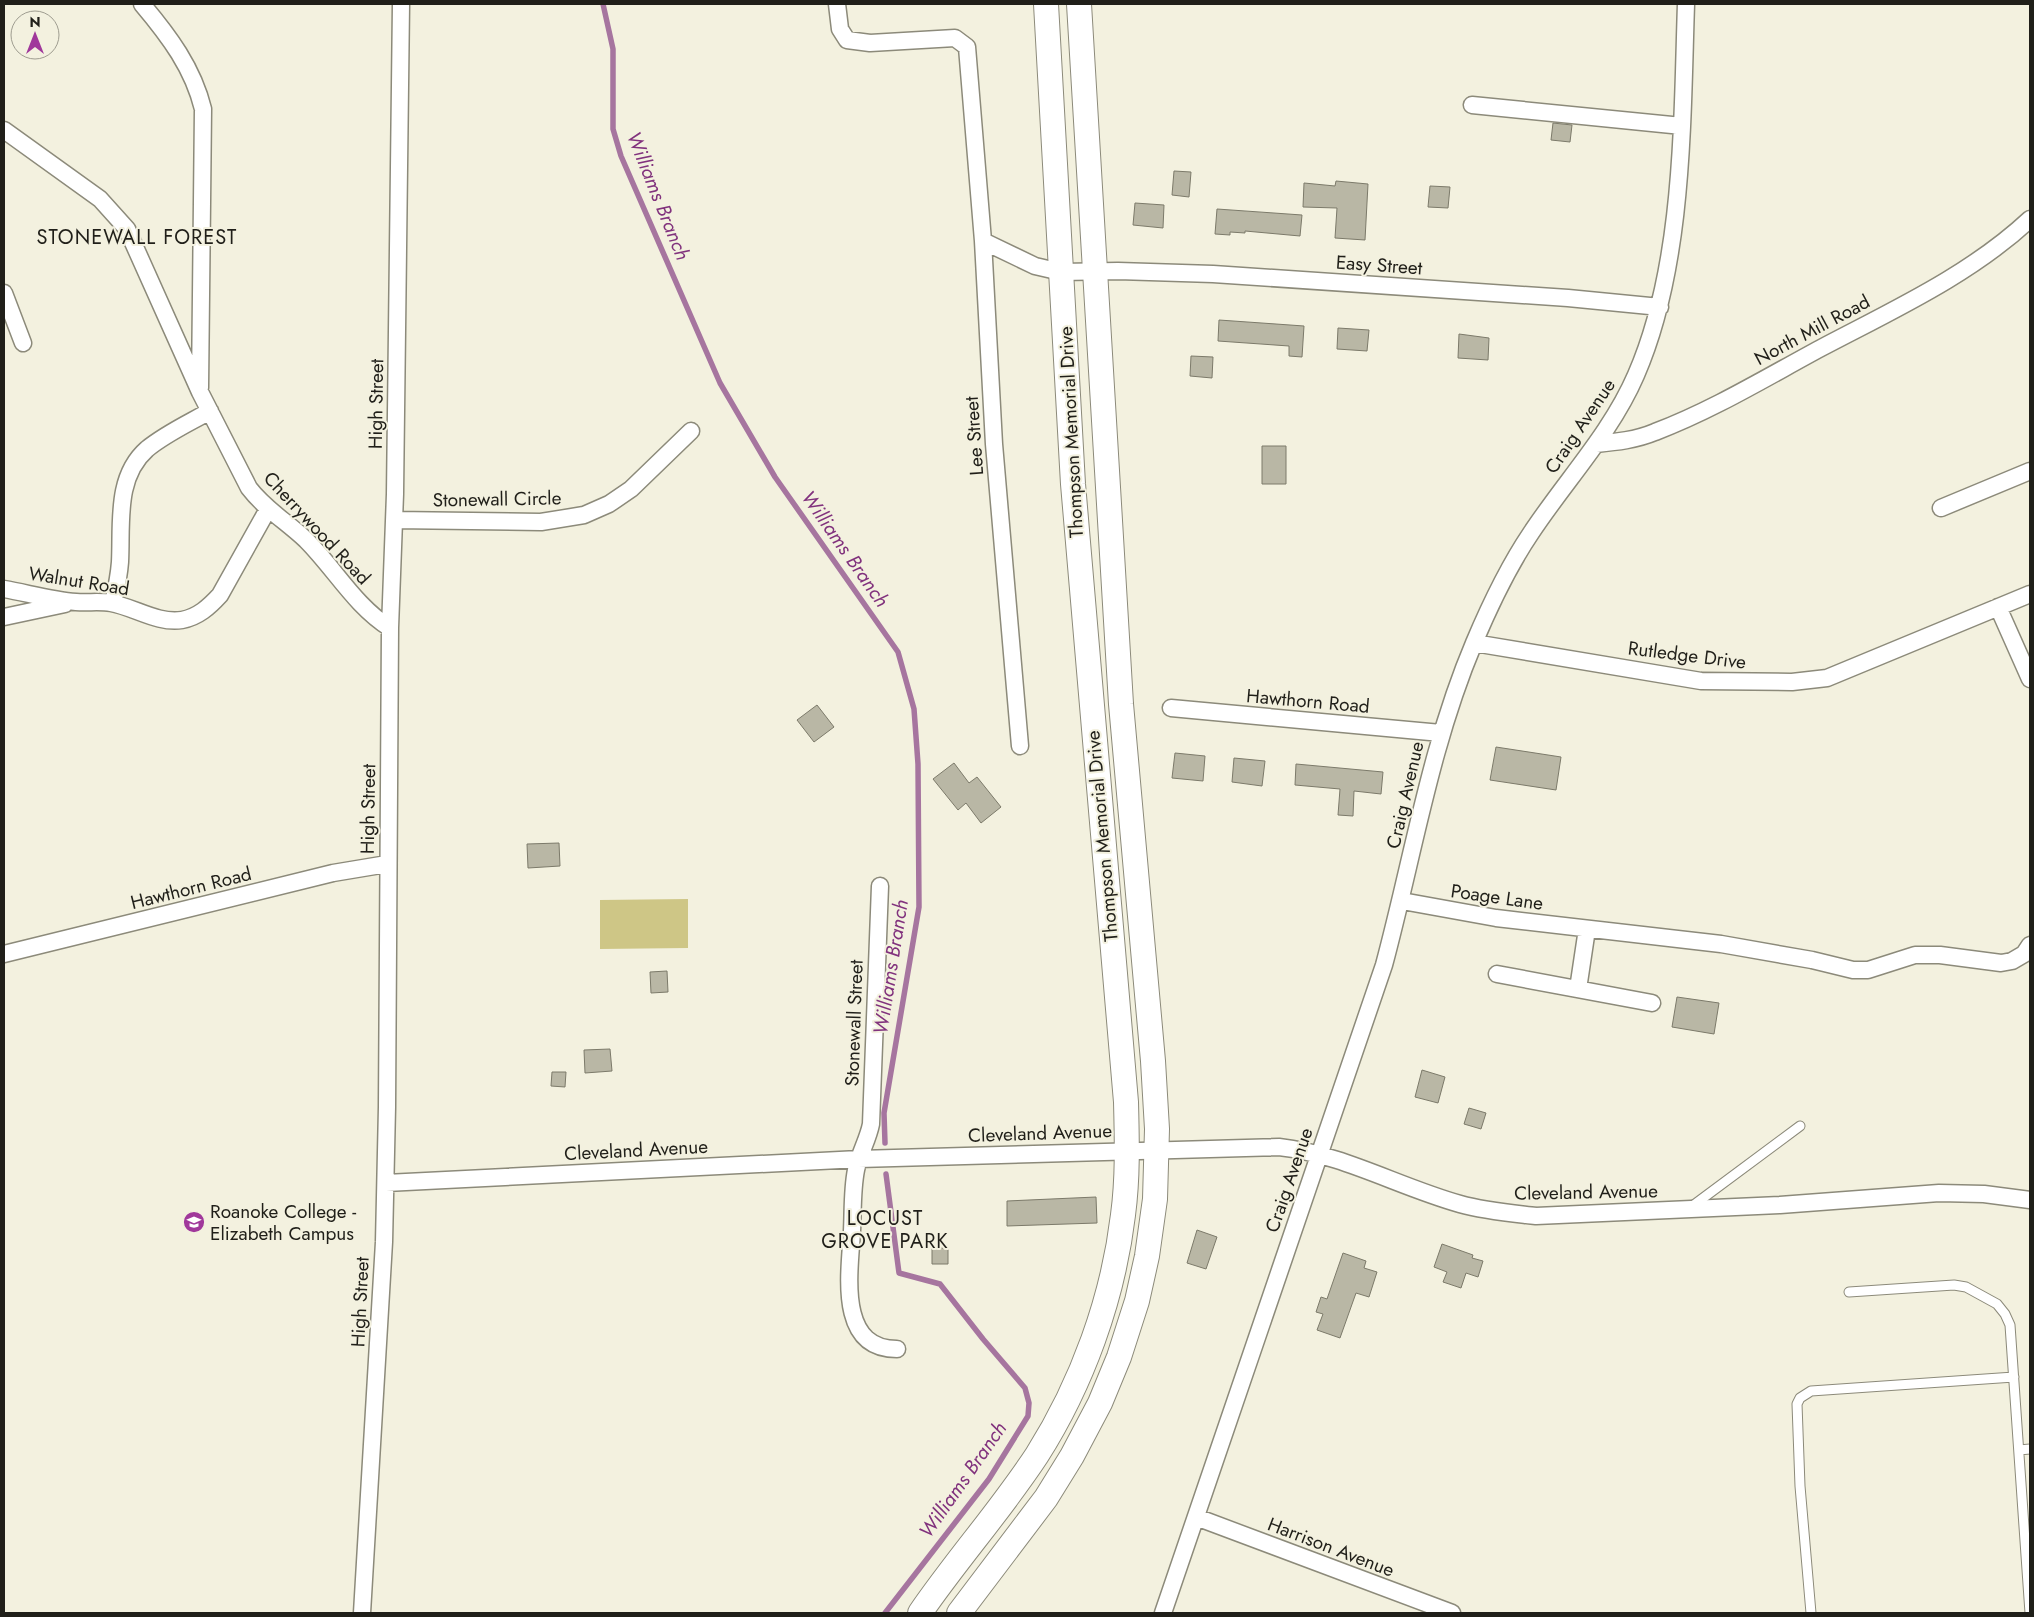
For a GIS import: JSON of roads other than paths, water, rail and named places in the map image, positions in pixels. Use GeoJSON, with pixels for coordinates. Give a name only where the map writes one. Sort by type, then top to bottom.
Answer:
{"type":"FeatureCollection","features":[{"type":"Feature","properties":{"kind":"main road","name":"Thompson Memorial Drive"},"geometry":{"type":"LineString","coordinates":[[920,1613],[959,1558],[1006,1500],[1038,1454],[1065,1405],[1080,1373],[1102,1312],[1115,1264],[1123,1216],[1127,1150],[1126,1102],[1073,484],[1046,4]]}},
{"type":"Feature","properties":{"kind":"main road","name":"Thompson Memorial Drive"},"geometry":{"type":"LineString","coordinates":[[959,1613],[1046,1498],[1072,1456],[1100,1403],[1119,1357],[1137,1301],[1147,1256],[1155,1199],[1158,1149],[1153,1061],[1121,704],[1080,4]]}},
{"type":"Feature","properties":{"kind":"street","name":"Cherrywood Road"},"geometry":{"type":"LineString","coordinates":[[142,4],[187,66],[198,87],[203,109],[200,392]]}},
{"type":"Feature","properties":{"kind":"street","name":"High Street"},"geometry":{"type":"LineString","coordinates":[[362,1613],[386,1183],[390,628],[394,520],[401,4]]}},
{"type":"Feature","properties":{"kind":"street","name":"Lee Street"},"geometry":{"type":"LineString","coordinates":[[837,4],[840,29],[846,40],[870,42],[955,38],[967,47],[983,241],[994,444],[1020,746]]}},
{"type":"Feature","properties":{"kind":"street","name":"Craig Avenue"},"geometry":{"type":"LineString","coordinates":[[1163,1613],[1384,965],[1402,901],[1441,732],[1474,643],[1492,603],[1530,534],[1596,444],[1636,375],[1660,306],[1670,258],[1682,126],[1686,4]]}},
{"type":"Feature","properties":{"kind":"street"},"geometry":{"type":"LineString","coordinates":[[1472,105],[1682,126]]}},
{"type":"Feature","properties":{"kind":"street","name":"Cherrywood Road"},"geometry":{"type":"LineString","coordinates":[[4,130],[100,199],[127,229],[200,392],[249,488],[268,509],[306,540],[374,618],[390,628]]}},
{"type":"Feature","properties":{"kind":"street","name":"North Mill Road"},"geometry":{"type":"LineString","coordinates":[[1596,444],[1628,440],[1655,432],[1717,403],[1928,291],[1967,268],[2008,240],[2030,219]]}},
{"type":"Feature","properties":{"kind":"street"},"geometry":{"type":"LineString","coordinates":[[983,241],[1035,266],[1062,272],[1095,271]]}},
{"type":"Feature","properties":{"kind":"street","name":"Easy Street"},"geometry":{"type":"LineString","coordinates":[[1095,271],[1213,274],[1558,297],[1660,306]]}},
{"type":"Feature","properties":{"kind":"street"},"geometry":{"type":"LineString","coordinates":[[4,293],[23,343]]}},
{"type":"Feature","properties":{"kind":"street"},"geometry":{"type":"LineString","coordinates":[[113,603],[120,561],[121,507],[127,479],[136,462],[147,450],[165,437],[210,411]]}},
{"type":"Feature","properties":{"kind":"street","name":"Stonewall Circle"},"geometry":{"type":"LineString","coordinates":[[394,520],[541,522],[584,515],[609,504],[631,489],[691,431]]}},
{"type":"Feature","properties":{"kind":"street"},"geometry":{"type":"LineString","coordinates":[[1941,508],[2030,472]]}},
{"type":"Feature","properties":{"kind":"street","name":"Walnut Road"},"geometry":{"type":"LineString","coordinates":[[4,589],[77,602],[113,603],[166,620],[181,620],[196,616],[209,607],[220,595],[268,509]]}},
{"type":"Feature","properties":{"kind":"street","name":"Rutledge Drive"},"geometry":{"type":"LineString","coordinates":[[1474,643],[1701,681],[1792,682],[1827,678],[2030,594]]}},
{"type":"Feature","properties":{"kind":"street"},"geometry":{"type":"LineString","coordinates":[[4,617],[77,602]]}},
{"type":"Feature","properties":{"kind":"street"},"geometry":{"type":"LineString","coordinates":[[1998,607],[2030,678]]}},
{"type":"Feature","properties":{"kind":"street","name":"Hawthorn Road"},"geometry":{"type":"LineString","coordinates":[[1171,708],[1441,732]]}},
{"type":"Feature","properties":{"kind":"street","name":"Hawthorn Road"},"geometry":{"type":"LineString","coordinates":[[4,954],[333,873],[388,864]]}},
{"type":"Feature","properties":{"kind":"street","name":"Stonewall Street"},"geometry":{"type":"LineString","coordinates":[[880,886],[877,917],[871,1124],[868,1138],[855,1172],[850,1308],[862,1332],[874,1342],[888,1349],[897,1349]]}},
{"type":"Feature","properties":{"kind":"street","name":"Poage Lane"},"geometry":{"type":"LineString","coordinates":[[1402,901],[1496,918],[1721,944],[1812,960],[1852,970],[1868,970],[1915,955],[1940,955],[2001,963],[2012,961],[2024,954],[2030,945]]}},
{"type":"Feature","properties":{"kind":"street"},"geometry":{"type":"LineString","coordinates":[[1578,990],[1588,929]]}},
{"type":"Feature","properties":{"kind":"street"},"geometry":{"type":"LineString","coordinates":[[1497,974],[1652,1003]]}},
{"type":"Feature","properties":{"kind":"street","name":"Cleveland Avenue"},"geometry":{"type":"LineString","coordinates":[[386,1183],[859,1159],[1279,1147],[1320,1153],[1461,1204],[1501,1212],[1536,1216],[1687,1210],[1939,1193],[1984,1194],[2030,1200]]}},
{"type":"Feature","properties":{"kind":"street","name":"Harrison Avenue"},"geometry":{"type":"LineString","coordinates":[[1196,1517],[1452,1613]]}},
{"type":"Feature","properties":{"kind":"lane"},"geometry":{"type":"LineString","coordinates":[[1687,1210],[1800,1126]]}},
{"type":"Feature","properties":{"kind":"lane"},"geometry":{"type":"LineString","coordinates":[[1848,1292],[1954,1285],[1978,1292],[1997,1304],[2005,1314],[2010,1326],[2030,1613]]}},
{"type":"Feature","properties":{"kind":"lane"},"geometry":{"type":"LineString","coordinates":[[1811,1613],[1800,1486],[1797,1404],[1800,1398],[1811,1391],[2014,1377]]}},
{"type":"Feature","properties":{"kind":"lane"},"geometry":{"type":"LineString","coordinates":[[2019,1450],[2030,1449]]}},
{"type":"Feature","properties":{"kind":"waterway","name":"Williams Branch"},"geometry":{"type":"LineString","coordinates":[[603,4],[613,49],[613,129],[621,156],[720,383],[775,477],[898,652],[914,709],[918,764],[919,907],[884,1113],[885,1143]]}},
{"type":"Feature","properties":{"kind":"waterway","name":"Williams Branch"},"geometry":{"type":"LineString","coordinates":[[885,1613],[989,1479],[1028,1416],[1029,1403],[1025,1388],[983,1339],[940,1284],[899,1273],[886,1174]]}},
{"type":"Feature","properties":{"kind":"place","name":"Roanoke College - Elizabeth Campus"},"geometry":{"type":"Point","coordinates":[194,1222]}},
{"type":"Feature","properties":{"kind":"district","name":"STONEWALL FOREST"},"geometry":{"type":"Point","coordinates":[137,237]}},
{"type":"Feature","properties":{"kind":"district","name":"LOCUST GROVE PARK"},"geometry":{"type":"Point","coordinates":[885,1230]}}]}
